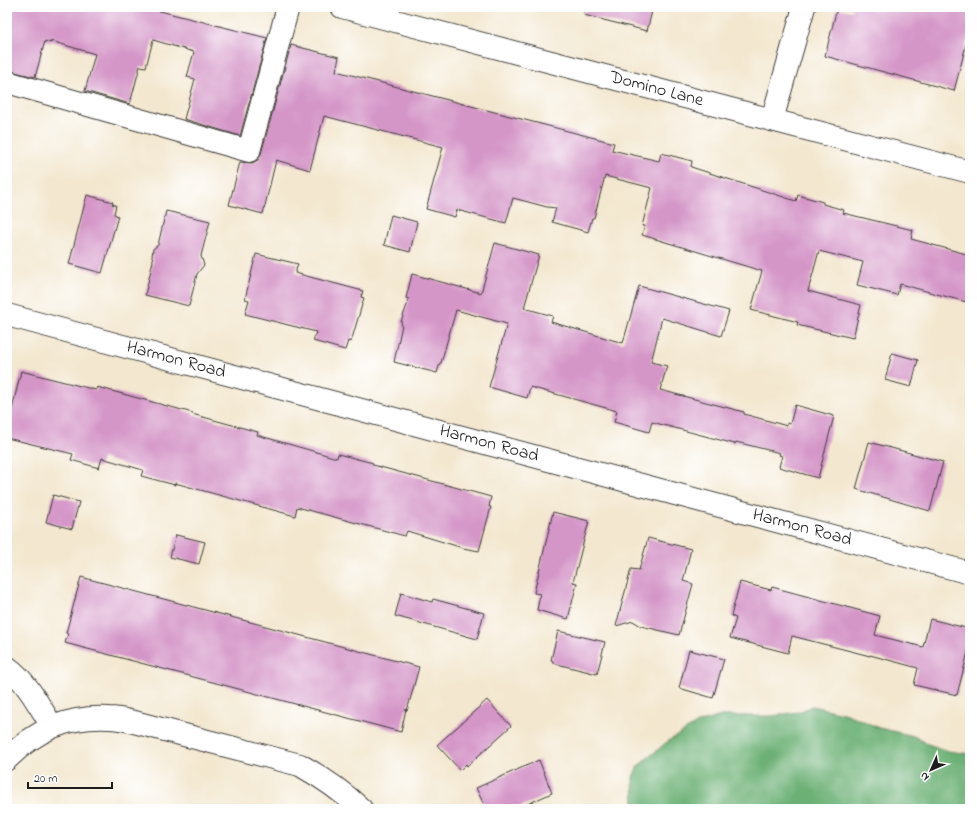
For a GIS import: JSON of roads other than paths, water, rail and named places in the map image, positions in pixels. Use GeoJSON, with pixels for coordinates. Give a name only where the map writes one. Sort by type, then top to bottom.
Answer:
{"type":"FeatureCollection","features":[{"type":"Feature","properties":{"kind":"street"},"geometry":{"type":"LineString","coordinates":[[7,82],[248,151],[288,7]]}},
{"type":"Feature","properties":{"kind":"street","name":"Domino Lane"},"geometry":{"type":"LineString","coordinates":[[342,7],[970,172]]}},
{"type":"Feature","properties":{"kind":"street"},"geometry":{"type":"LineString","coordinates":[[772,120],[804,7]]}},
{"type":"Feature","properties":{"kind":"street","name":"Harmon Road"},"geometry":{"type":"LineString","coordinates":[[7,315],[970,573]]}},
{"type":"Feature","properties":{"kind":"street"},"geometry":{"type":"LineString","coordinates":[[7,667],[19,677],[29,690],[52,726]]}},
{"type":"Feature","properties":{"kind":"street"},"geometry":{"type":"LineString","coordinates":[[7,759],[36,735],[52,726],[83,719],[110,718],[134,722],[300,765],[345,794],[361,809]]}}]}
